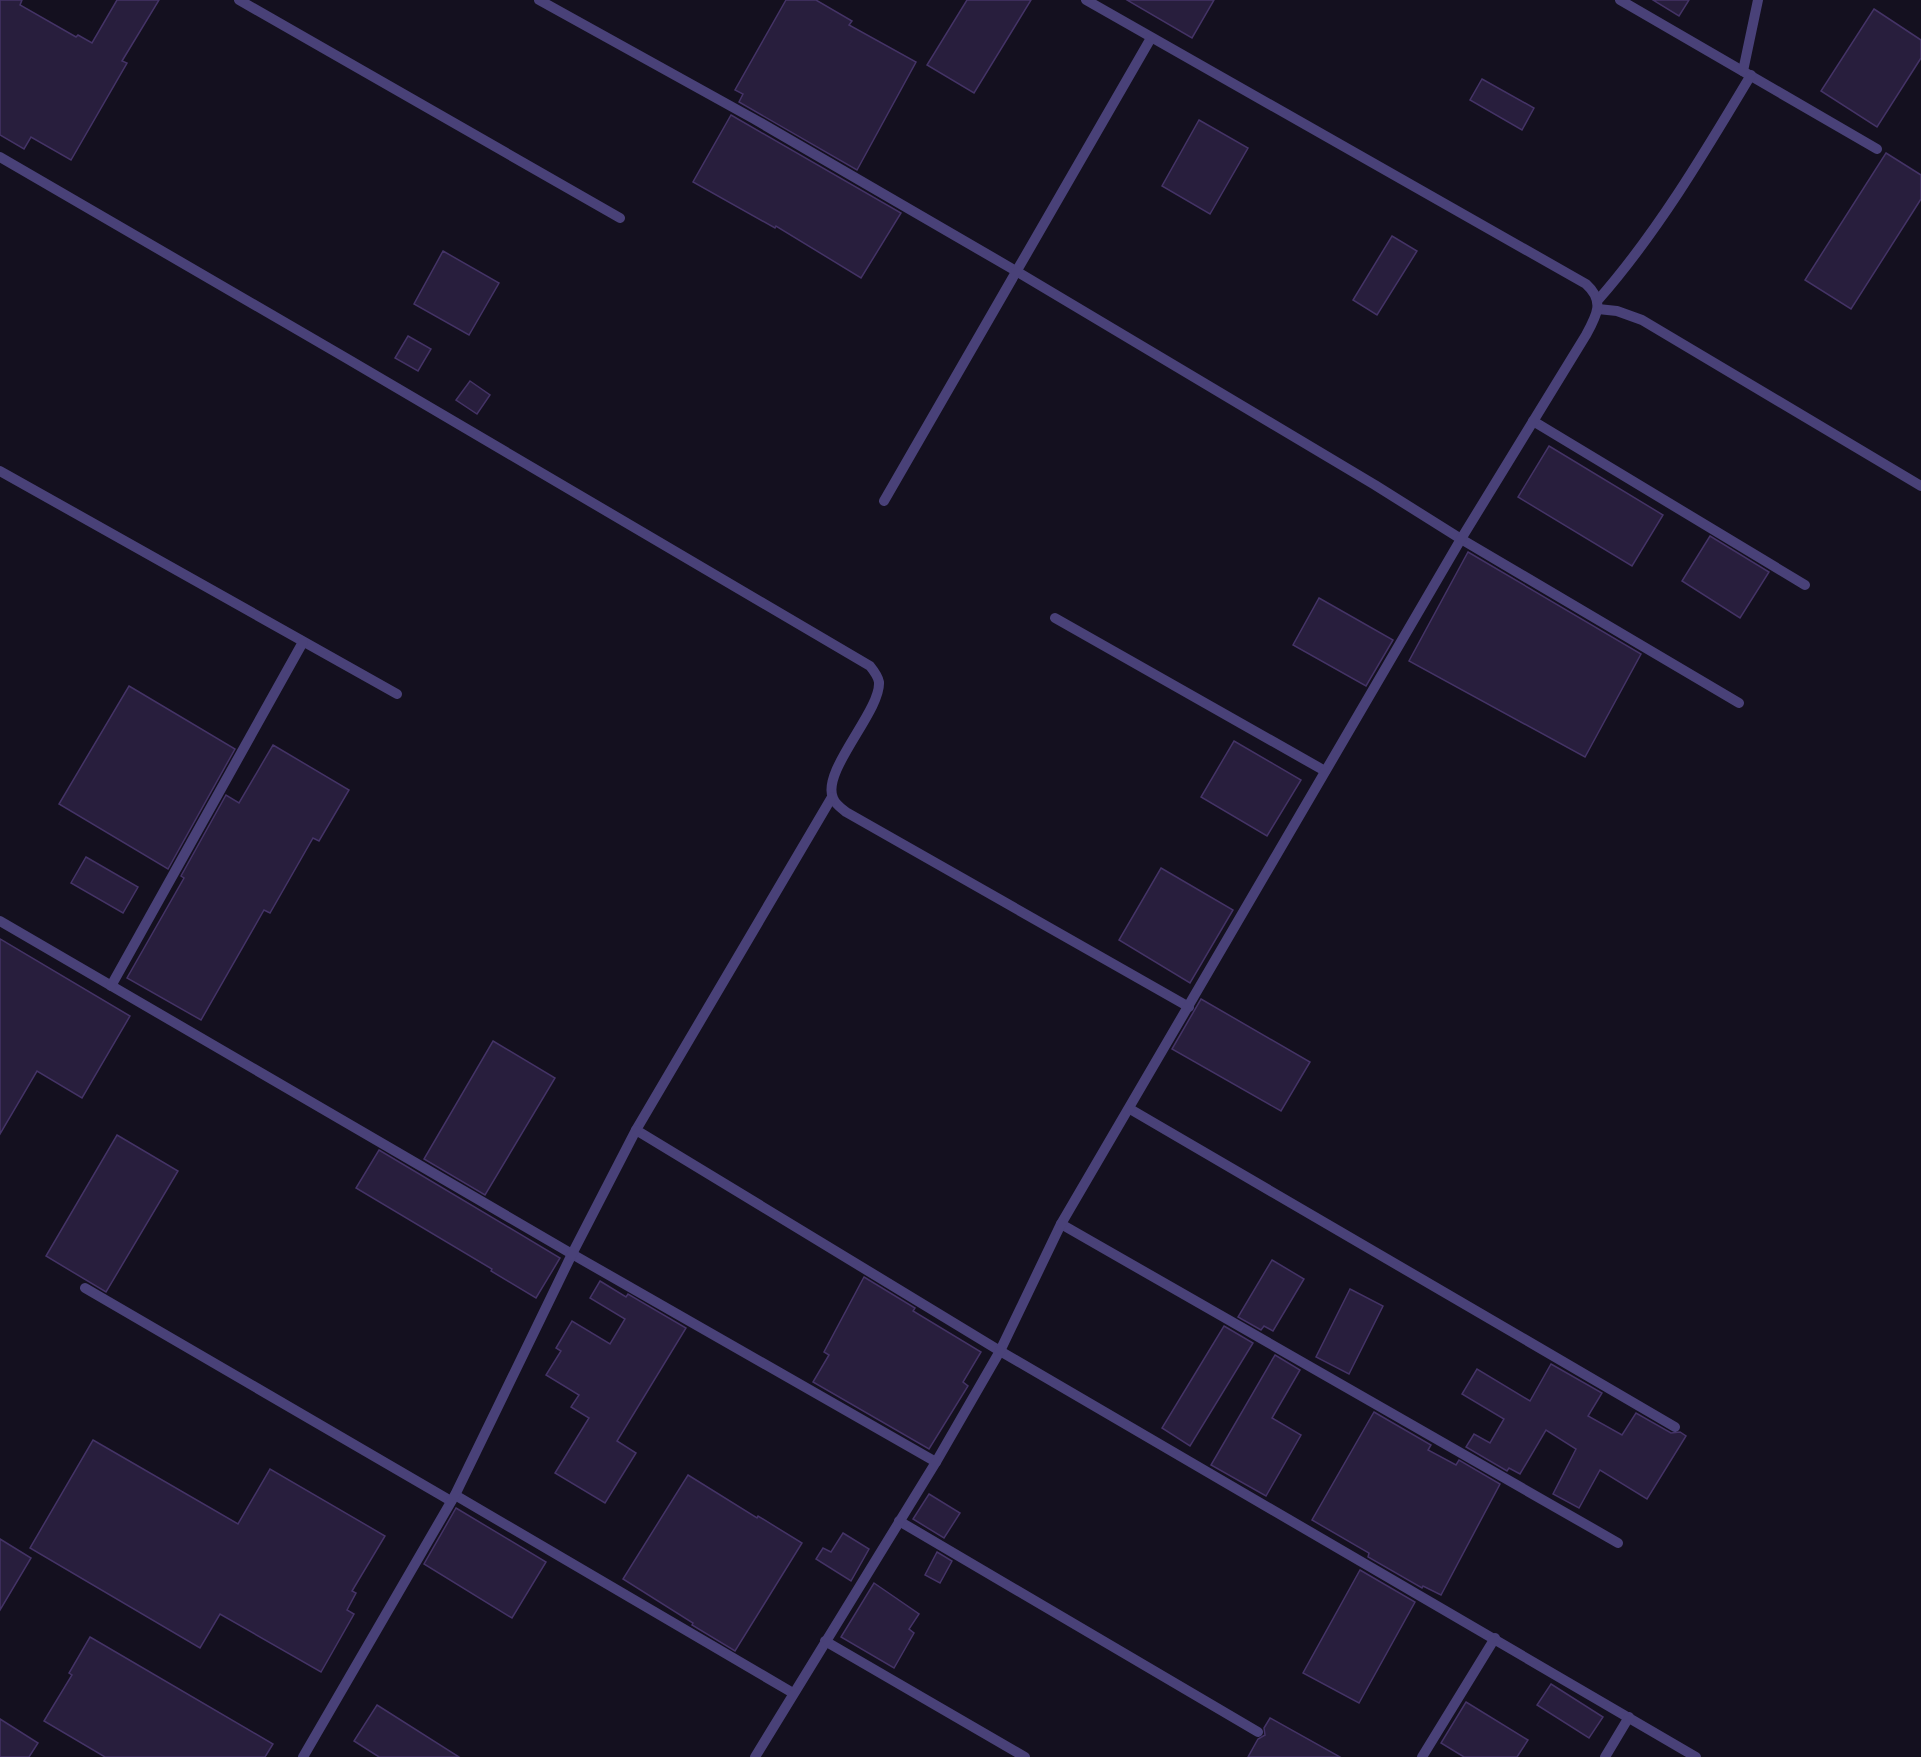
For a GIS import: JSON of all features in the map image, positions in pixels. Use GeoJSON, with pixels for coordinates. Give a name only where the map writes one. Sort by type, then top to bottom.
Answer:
{"type":"FeatureCollection","features":[{"type":"Feature","properties":{"kind":"lane"},"geometry":{"type":"LineString","coordinates":[[239,0],[620,218]]}},
{"type":"Feature","properties":{"kind":"lane"},"geometry":{"type":"LineString","coordinates":[[539,0],[754,119],[1016,272],[1739,703]]}},
{"type":"Feature","properties":{"kind":"lane"},"geometry":{"type":"LineString","coordinates":[[1086,0],[1586,284],[1592,289],[1598,304]]}},
{"type":"Feature","properties":{"kind":"lane"},"geometry":{"type":"LineString","coordinates":[[1620,0],[1877,148]]}},
{"type":"Feature","properties":{"kind":"lane"},"geometry":{"type":"LineString","coordinates":[[755,1757],[936,1462],[1000,1351],[1061,1224],[1461,539],[1586,334],[1598,304],[1682,187],[1747,73],[1758,0]]}},
{"type":"Feature","properties":{"kind":"lane"},"geometry":{"type":"LineString","coordinates":[[884,501],[1151,38]]}},
{"type":"Feature","properties":{"kind":"lane"},"geometry":{"type":"LineString","coordinates":[[0,158],[870,666],[877,676],[878,693],[833,777],[832,798],[636,1130],[572,1254],[453,1498],[303,1757]]}},
{"type":"Feature","properties":{"kind":"lane"},"geometry":{"type":"LineString","coordinates":[[1598,304],[1642,320],[1921,486]]}},
{"type":"Feature","properties":{"kind":"lane"},"geometry":{"type":"LineString","coordinates":[[1533,421],[1805,585]]}},
{"type":"Feature","properties":{"kind":"lane"},"geometry":{"type":"LineString","coordinates":[[0,471],[396,694]]}},
{"type":"Feature","properties":{"kind":"lane"},"geometry":{"type":"LineString","coordinates":[[1055,618],[1325,771]]}},
{"type":"Feature","properties":{"kind":"lane"},"geometry":{"type":"LineString","coordinates":[[111,986],[303,642]]}},
{"type":"Feature","properties":{"kind":"lane"},"geometry":{"type":"LineString","coordinates":[[832,798],[846,812],[1188,1007]]}},
{"type":"Feature","properties":{"kind":"lane"},"geometry":{"type":"LineString","coordinates":[[0,921],[572,1254],[936,1462]]}},
{"type":"Feature","properties":{"kind":"lane"},"geometry":{"type":"LineString","coordinates":[[1130,1109],[1675,1426]]}},
{"type":"Feature","properties":{"kind":"lane"},"geometry":{"type":"LineString","coordinates":[[636,1130],[1000,1351],[1696,1757]]}},
{"type":"Feature","properties":{"kind":"lane"},"geometry":{"type":"LineString","coordinates":[[1061,1224],[1618,1543]]}},
{"type":"Feature","properties":{"kind":"lane"},"geometry":{"type":"LineString","coordinates":[[85,1288],[793,1693]]}},
{"type":"Feature","properties":{"kind":"lane"},"geometry":{"type":"LineString","coordinates":[[899,1521],[1258,1732]]}},
{"type":"Feature","properties":{"kind":"lane"},"geometry":{"type":"LineString","coordinates":[[1422,1757],[1495,1638]]}},
{"type":"Feature","properties":{"kind":"lane"},"geometry":{"type":"LineString","coordinates":[[825,1641],[1025,1757]]}},
{"type":"Feature","properties":{"kind":"lane"},"geometry":{"type":"LineString","coordinates":[[1605,1757],[1629,1717]]}},
{"type":"Feature","properties":{"kind":"building"},"geometry":{"type":"Polygon","coordinates":[[[0,0],[22,0],[20,5],[76,37],[78,35],[92,43],[117,0],[159,0],[122,61],[127,63],[71,160],[31,137],[24,149],[0,135],[0,0]]]}},
{"type":"Feature","properties":{"kind":"building"},"geometry":{"type":"Polygon","coordinates":[[[786,0],[816,0],[852,21],[849,25],[916,62],[857,170],[739,102],[743,94],[735,90],[786,0]]]}},
{"type":"Feature","properties":{"kind":"building"},"geometry":{"type":"Polygon","coordinates":[[[967,0],[1031,0],[974,93],[927,65],[967,0]]]}},
{"type":"Feature","properties":{"kind":"building"},"geometry":{"type":"Polygon","coordinates":[[[1127,0],[1214,0],[1192,38],[1127,0]]]}},
{"type":"Feature","properties":{"kind":"building"},"geometry":{"type":"Polygon","coordinates":[[[1653,0],[1689,0],[1679,16],[1653,0]]]}},
{"type":"Feature","properties":{"kind":"building"},"geometry":{"type":"Polygon","coordinates":[[[1874,9],[1921,40],[1921,58],[1877,127],[1821,91],[1874,9]]]}},
{"type":"Feature","properties":{"kind":"building"},"geometry":{"type":"Polygon","coordinates":[[[1482,79],[1534,108],[1522,130],[1470,100],[1482,79]]]}},
{"type":"Feature","properties":{"kind":"building"},"geometry":{"type":"Polygon","coordinates":[[[731,115],[901,213],[861,278],[776,226],[775,228],[693,182],[731,115]]]}},
{"type":"Feature","properties":{"kind":"building"},"geometry":{"type":"Polygon","coordinates":[[[1199,120],[1248,148],[1210,214],[1162,186],[1199,120]]]}},
{"type":"Feature","properties":{"kind":"building"},"geometry":{"type":"Polygon","coordinates":[[[1886,153],[1921,175],[1921,199],[1851,309],[1805,280],[1886,153]]]}},
{"type":"Feature","properties":{"kind":"building"},"geometry":{"type":"Polygon","coordinates":[[[1392,236],[1417,251],[1377,315],[1353,300],[1392,236]]]}},
{"type":"Feature","properties":{"kind":"building"},"geometry":{"type":"Polygon","coordinates":[[[443,251],[499,283],[469,335],[414,304],[443,251]]]}},
{"type":"Feature","properties":{"kind":"building"},"geometry":{"type":"Polygon","coordinates":[[[408,336],[431,349],[418,371],[395,358],[408,336]]]}},
{"type":"Feature","properties":{"kind":"building"},"geometry":{"type":"Polygon","coordinates":[[[470,381],[490,395],[477,414],[456,400],[470,381]]]}},
{"type":"Feature","properties":{"kind":"building"},"geometry":{"type":"Polygon","coordinates":[[[1549,446],[1663,515],[1632,566],[1518,497],[1549,446]]]}},
{"type":"Feature","properties":{"kind":"building"},"geometry":{"type":"Polygon","coordinates":[[[1710,536],[1769,572],[1740,618],[1682,581],[1710,536]]]}},
{"type":"Feature","properties":{"kind":"building"},"geometry":{"type":"Polygon","coordinates":[[[1468,552],[1641,654],[1585,757],[1409,661],[1468,552]]]}},
{"type":"Feature","properties":{"kind":"building"},"geometry":{"type":"Polygon","coordinates":[[[1319,598],[1393,640],[1366,686],[1293,645],[1319,598]]]}},
{"type":"Feature","properties":{"kind":"building"},"geometry":{"type":"Polygon","coordinates":[[[129,686],[235,749],[168,869],[59,804],[129,686]]]}},
{"type":"Feature","properties":{"kind":"building"},"geometry":{"type":"Polygon","coordinates":[[[1234,741],[1301,780],[1267,836],[1201,797],[1234,741]]]}},
{"type":"Feature","properties":{"kind":"building"},"geometry":{"type":"Polygon","coordinates":[[[273,745],[349,790],[319,841],[313,838],[270,913],[264,910],[201,1020],[127,978],[184,878],[181,876],[226,795],[239,803],[273,745]]]}},
{"type":"Feature","properties":{"kind":"building"},"geometry":{"type":"Polygon","coordinates":[[[86,857],[138,887],[123,913],[71,883],[86,857]]]}},
{"type":"Feature","properties":{"kind":"building"},"geometry":{"type":"Polygon","coordinates":[[[1161,868],[1233,910],[1190,983],[1119,940],[1161,868]]]}},
{"type":"Feature","properties":{"kind":"building"},"geometry":{"type":"Polygon","coordinates":[[[0,939],[130,1016],[82,1098],[37,1071],[0,1134],[0,939]]]}},
{"type":"Feature","properties":{"kind":"building"},"geometry":{"type":"Polygon","coordinates":[[[1201,999],[1310,1062],[1281,1111],[1172,1049],[1201,999]]]}},
{"type":"Feature","properties":{"kind":"building"},"geometry":{"type":"Polygon","coordinates":[[[493,1041],[555,1078],[485,1195],[424,1159],[493,1041]]]}},
{"type":"Feature","properties":{"kind":"building"},"geometry":{"type":"Polygon","coordinates":[[[117,1135],[178,1171],[106,1292],[46,1256],[117,1135]]]}},
{"type":"Feature","properties":{"kind":"building"},"geometry":{"type":"Polygon","coordinates":[[[379,1150],[560,1258],[536,1298],[491,1271],[492,1269],[356,1188],[379,1150]]]}},
{"type":"Feature","properties":{"kind":"building"},"geometry":{"type":"Polygon","coordinates":[[[1272,1260],[1304,1279],[1273,1331],[1264,1326],[1261,1330],[1238,1317],[1272,1260]]]}},
{"type":"Feature","properties":{"kind":"building"},"geometry":{"type":"Polygon","coordinates":[[[864,1277],[915,1308],[913,1311],[981,1352],[963,1382],[968,1386],[929,1449],[813,1382],[829,1355],[824,1352],[864,1277]]]}},
{"type":"Feature","properties":{"kind":"building"},"geometry":{"type":"Polygon","coordinates":[[[600,1281],[626,1297],[628,1294],[686,1328],[617,1441],[636,1453],[605,1503],[555,1473],[589,1418],[571,1407],[579,1395],[546,1375],[561,1351],[556,1348],[572,1321],[610,1344],[625,1319],[590,1298],[600,1281]]]}},
{"type":"Feature","properties":{"kind":"building"},"geometry":{"type":"Polygon","coordinates":[[[1350,1289],[1383,1306],[1349,1374],[1316,1357],[1350,1289]]]}},
{"type":"Feature","properties":{"kind":"building"},"geometry":{"type":"Polygon","coordinates":[[[1224,1326],[1253,1343],[1190,1446],[1162,1428],[1224,1326]]]}},
{"type":"Feature","properties":{"kind":"building"},"geometry":{"type":"Polygon","coordinates":[[[1275,1355],[1300,1370],[1272,1418],[1301,1435],[1266,1496],[1211,1465],[1275,1355]]]}},
{"type":"Feature","properties":{"kind":"building"},"geometry":{"type":"Polygon","coordinates":[[[1551,1364],[1602,1393],[1588,1416],[1622,1435],[1636,1413],[1671,1433],[1680,1432],[1686,1436],[1647,1499],[1600,1470],[1579,1508],[1553,1494],[1576,1449],[1546,1430],[1520,1474],[1509,1468],[1507,1471],[1466,1447],[1474,1434],[1490,1443],[1504,1419],[1462,1394],[1477,1369],[1530,1401],[1551,1364]]]}},
{"type":"Feature","properties":{"kind":"building"},"geometry":{"type":"Polygon","coordinates":[[[1374,1412],[1431,1445],[1428,1450],[1456,1465],[1459,1460],[1500,1484],[1441,1595],[1423,1586],[1422,1588],[1368,1557],[1369,1553],[1312,1520],[1374,1412]]]}},
{"type":"Feature","properties":{"kind":"building"},"geometry":{"type":"Polygon","coordinates":[[[93,1440],[238,1524],[270,1469],[385,1536],[352,1591],[356,1593],[347,1610],[354,1614],[321,1672],[220,1614],[200,1648],[30,1548],[93,1440]]]}},
{"type":"Feature","properties":{"kind":"building"},"geometry":{"type":"Polygon","coordinates":[[[688,1475],[802,1543],[735,1651],[623,1579],[688,1475]]]}},
{"type":"Feature","properties":{"kind":"building"},"geometry":{"type":"Polygon","coordinates":[[[929,1494],[960,1513],[944,1538],[913,1519],[929,1494]]]}},
{"type":"Feature","properties":{"kind":"building"},"geometry":{"type":"Polygon","coordinates":[[[456,1508],[546,1562],[512,1618],[424,1564],[456,1508]]]}},
{"type":"Feature","properties":{"kind":"building"},"geometry":{"type":"Polygon","coordinates":[[[843,1533],[869,1549],[851,1581],[816,1559],[823,1548],[831,1552],[843,1533]]]}},
{"type":"Feature","properties":{"kind":"building"},"geometry":{"type":"Polygon","coordinates":[[[0,1539],[31,1558],[0,1610],[0,1539]]]}},
{"type":"Feature","properties":{"kind":"building"},"geometry":{"type":"Polygon","coordinates":[[[937,1552],[952,1561],[940,1583],[925,1575],[937,1552]]]}},
{"type":"Feature","properties":{"kind":"building"},"geometry":{"type":"Polygon","coordinates":[[[1360,1570],[1415,1602],[1359,1703],[1303,1673],[1360,1570]]]}},
{"type":"Feature","properties":{"kind":"building"},"geometry":{"type":"Polygon","coordinates":[[[874,1583],[919,1614],[909,1629],[914,1633],[894,1668],[841,1637],[874,1583]]]}},
{"type":"Feature","properties":{"kind":"building"},"geometry":{"type":"Polygon","coordinates":[[[90,1637],[273,1744],[265,1757],[105,1757],[44,1721],[72,1675],[69,1673],[90,1637]]]}},
{"type":"Feature","properties":{"kind":"building"},"geometry":{"type":"Polygon","coordinates":[[[1551,1684],[1603,1717],[1589,1738],[1537,1705],[1551,1684]]]}},
{"type":"Feature","properties":{"kind":"building"},"geometry":{"type":"Polygon","coordinates":[[[1466,1702],[1528,1740],[1517,1757],[1464,1757],[1441,1743],[1466,1702]]]}},
{"type":"Feature","properties":{"kind":"building"},"geometry":{"type":"Polygon","coordinates":[[[377,1705],[459,1757],[379,1757],[354,1741],[377,1705]]]}},
{"type":"Feature","properties":{"kind":"building"},"geometry":{"type":"Polygon","coordinates":[[[1270,1718],[1340,1757],[1248,1757],[1258,1739],[1265,1735],[1264,1728],[1270,1718]]]}},
{"type":"Feature","properties":{"kind":"building"},"geometry":{"type":"Polygon","coordinates":[[[0,1719],[38,1743],[29,1757],[0,1757],[0,1719]]]}}]}
